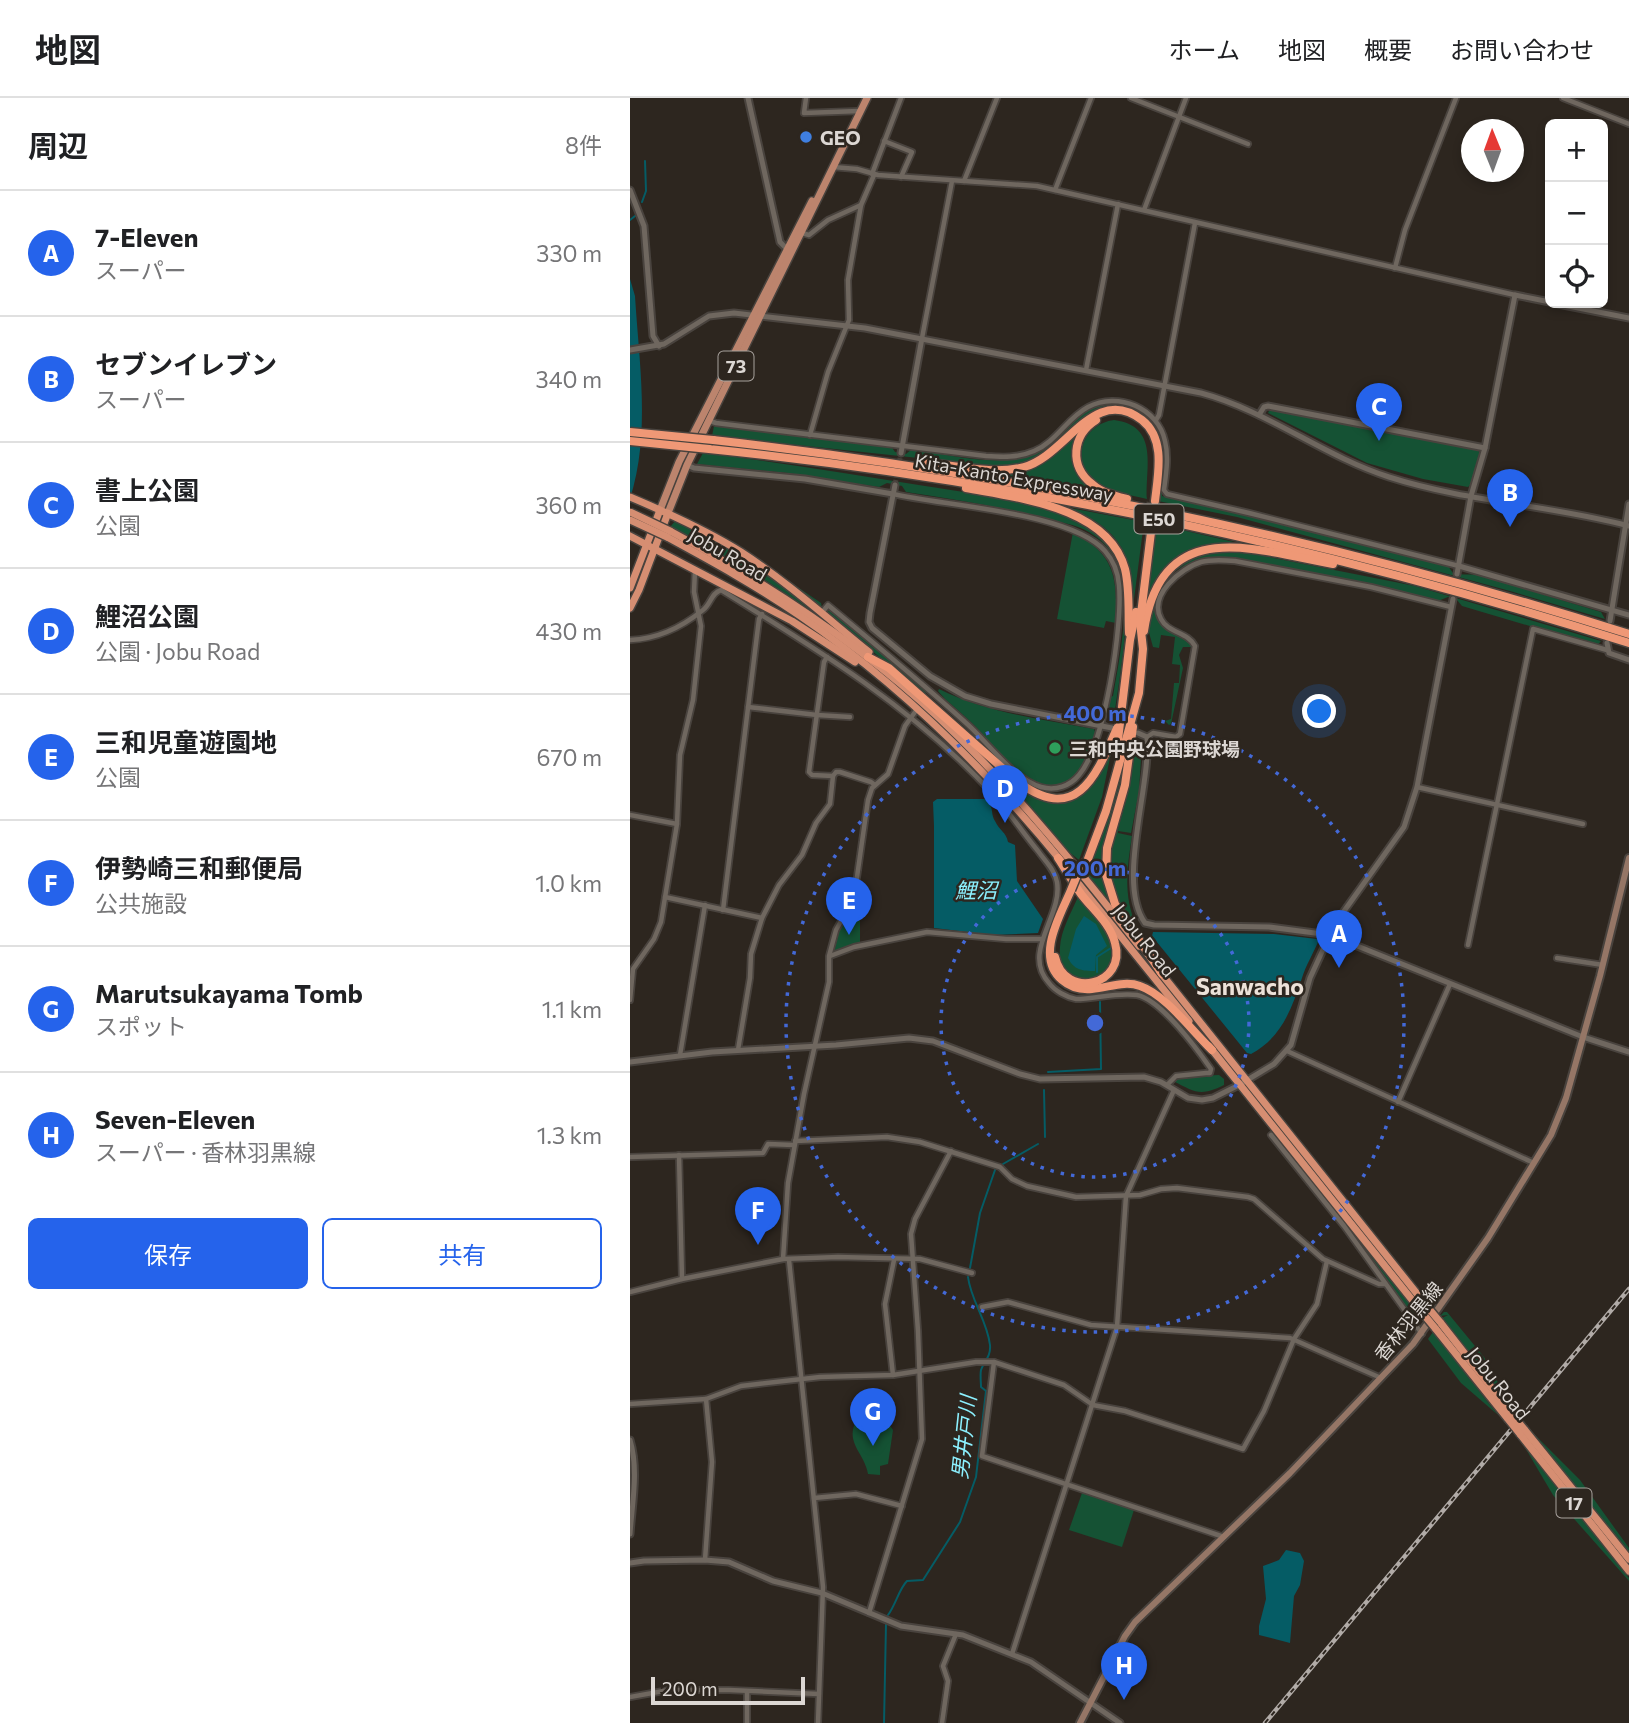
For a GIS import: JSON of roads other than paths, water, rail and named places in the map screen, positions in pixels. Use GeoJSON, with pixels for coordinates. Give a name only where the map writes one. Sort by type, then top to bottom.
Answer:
{"type":"FeatureCollection","features":[{"type":"Feature","properties":{"kind":"highway"},"geometry":{"type":"LineString","coordinates":[[838,455],[986,470],[1023,468],[1048,456],[1090,417],[1104,411],[1119,410],[1140,418],[1154,436],[1158,453],[1153,500],[1153,455],[1146,432],[1134,421],[1119,415],[1094,421],[1079,438],[1076,454],[1079,470],[1092,485],[1110,494],[1232,526]]}},
{"type":"Feature","properties":{"kind":"highway","name":"Kita-Kanto Expressway"},"geometry":{"type":"LineString","coordinates":[[630,432],[838,455],[1046,488],[1232,526],[1410,570],[1629,634]]}},
{"type":"Feature","properties":{"kind":"highway","name":"Kita-Kanto Expressway"},"geometry":{"type":"LineString","coordinates":[[630,441],[787,457],[907,474],[1133,514],[1250,539],[1408,578],[1629,643]]}},
{"type":"Feature","properties":{"kind":"highway"},"geometry":{"type":"LineString","coordinates":[[907,474],[1050,507],[1081,518],[1097,528],[1112,543],[1125,570],[1130,640]]}},
{"type":"Feature","properties":{"kind":"highway"},"geometry":{"type":"LineString","coordinates":[[634,498],[712,535],[759,564],[889,668],[1028,789],[1045,796],[1066,796],[1086,787],[1101,766],[1120,722]]}},
{"type":"Feature","properties":{"kind":"highway","name":"Jobu Road"},"geometry":{"type":"LineString","coordinates":[[630,512],[778,593],[868,657],[957,736],[1004,784],[1162,974],[1243,1082],[1510,1416],[1629,1571]]}},
{"type":"Feature","properties":{"kind":"highway"},"geometry":{"type":"LineString","coordinates":[[630,587],[664,512]]}},
{"type":"Feature","properties":{"kind":"highway"},"geometry":{"type":"LineString","coordinates":[[630,608],[655,549],[664,512]]}},
{"type":"Feature","properties":{"kind":"highway","name":"Jobu Road"},"geometry":{"type":"LineString","coordinates":[[630,520],[669,534],[799,615],[891,685],[984,772],[1058,858],[1212,1049],[1243,1082],[1284,1146],[1428,1313]]}},
{"type":"Feature","properties":{"kind":"highway"},"geometry":{"type":"LineString","coordinates":[[1084,865],[1107,791],[1118,744],[1130,640],[1150,523],[1140,622],[1143,641]]}},
{"type":"Feature","properties":{"kind":"highway"},"geometry":{"type":"LineString","coordinates":[[630,536],[792,621],[891,685]]}},
{"type":"Feature","properties":{"kind":"highway"},"geometry":{"type":"LineString","coordinates":[[1162,974],[1115,904],[1106,875],[1107,848],[1125,785],[1143,641],[1152,599],[1166,574],[1181,560],[1208,548],[1245,548],[1408,578]]}},
{"type":"Feature","properties":{"kind":"highway"},"geometry":{"type":"LineString","coordinates":[[868,657],[889,668],[904,687]]}},
{"type":"Feature","properties":{"kind":"highway"},"geometry":{"type":"LineString","coordinates":[[1134,717],[1123,744],[1106,811],[1051,944],[1051,962],[1058,976],[1079,988],[1096,989],[1129,984],[1148,989],[1212,1049]]}},
{"type":"Feature","properties":{"kind":"highway"},"geometry":{"type":"LineString","coordinates":[[1058,858],[1115,940],[1115,964],[1104,978],[1092,983],[1071,980],[1063,974],[1056,959],[1056,942],[1072,892]]}},
{"type":"Feature","properties":{"kind":"highway","name":"Jobu Road"},"geometry":{"type":"LineString","coordinates":[[1522,1432],[1629,1559]]}},
{"type":"Feature","properties":{"kind":"main road","name":"73"},"geometry":{"type":"LineString","coordinates":[[664,512],[867,98]]}},
{"type":"Feature","properties":{"kind":"main road","name":"73"},"geometry":{"type":"LineString","coordinates":[[664,512],[679,462],[786,248],[826,179]]}},
{"type":"Feature","properties":{"kind":"main road","name":"香林羽黒線"},"geometry":{"type":"LineString","coordinates":[[1080,1723],[1135,1622],[1290,1474],[1422,1334],[1488,1238],[1534,1164],[1563,1107],[1603,965],[1629,858]]}},
{"type":"Feature","properties":{"kind":"street"},"geometry":{"type":"LineString","coordinates":[[748,98],[780,242],[786,248]]}},
{"type":"Feature","properties":{"kind":"street"},"geometry":{"type":"LineString","coordinates":[[806,98],[804,113],[860,111]]}},
{"type":"Feature","properties":{"kind":"street"},"geometry":{"type":"LineString","coordinates":[[810,435],[828,372],[847,325],[848,280],[861,205],[901,98]]}},
{"type":"Feature","properties":{"kind":"street"},"geometry":{"type":"LineString","coordinates":[[964,181],[996,98]]}},
{"type":"Feature","properties":{"kind":"street"},"geometry":{"type":"LineString","coordinates":[[1055,190],[1091,98]]}},
{"type":"Feature","properties":{"kind":"street"},"geometry":{"type":"LineString","coordinates":[[1131,98],[1248,144]]}},
{"type":"Feature","properties":{"kind":"street"},"geometry":{"type":"LineString","coordinates":[[1144,210],[1186,98]]}},
{"type":"Feature","properties":{"kind":"street"},"geometry":{"type":"LineString","coordinates":[[1395,268],[1405,230],[1456,98]]}},
{"type":"Feature","properties":{"kind":"street"},"geometry":{"type":"LineString","coordinates":[[1563,98],[1629,124]]}},
{"type":"Feature","properties":{"kind":"street"},"geometry":{"type":"LineString","coordinates":[[884,141],[912,152],[901,177]]}},
{"type":"Feature","properties":{"kind":"street"},"geometry":{"type":"LineString","coordinates":[[832,167],[901,177],[1037,186],[1545,301]]}},
{"type":"Feature","properties":{"kind":"street"},"geometry":{"type":"LineString","coordinates":[[901,453],[952,181]]}},
{"type":"Feature","properties":{"kind":"street"},"geometry":{"type":"LineString","coordinates":[[630,190],[644,226],[652,324],[655,341],[659,346]]}},
{"type":"Feature","properties":{"kind":"street"},"geometry":{"type":"LineString","coordinates":[[1086,370],[1118,204]]}},
{"type":"Feature","properties":{"kind":"street"},"geometry":{"type":"LineString","coordinates":[[802,233],[809,235],[828,220],[861,205]]}},
{"type":"Feature","properties":{"kind":"street"},"geometry":{"type":"LineString","coordinates":[[1156,420],[1195,223]]}},
{"type":"Feature","properties":{"kind":"street"},"geometry":{"type":"LineString","coordinates":[[1458,570],[1471,496],[1485,448],[1515,295]]}},
{"type":"Feature","properties":{"kind":"street"},"geometry":{"type":"LineString","coordinates":[[1580,308],[1629,318]]}},
{"type":"Feature","properties":{"kind":"street"},"geometry":{"type":"LineString","coordinates":[[630,350],[659,346],[713,314],[752,315],[847,325],[922,338],[1211,396],[1259,415],[1375,472],[1412,484],[1627,525]]}},
{"type":"Feature","properties":{"kind":"street"},"geometry":{"type":"LineString","coordinates":[[709,420],[996,457],[1024,455],[1043,446],[1082,410],[1093,404],[1106,401],[1130,403],[1156,420],[1166,444],[1164,490],[1167,494],[1249,513],[1629,615]]}},
{"type":"Feature","properties":{"kind":"street"},"geometry":{"type":"LineString","coordinates":[[1259,415],[1264,407],[1268,406],[1485,448]]}},
{"type":"Feature","properties":{"kind":"street"},"geometry":{"type":"LineString","coordinates":[[687,465],[694,468],[841,484],[978,507],[1063,527],[1087,536],[1105,550],[1118,576],[1120,607],[1112,671],[1101,726],[1084,769],[1077,778],[1062,787],[1045,788],[1022,776],[887,654],[828,605],[824,610]]}},
{"type":"Feature","properties":{"kind":"street"},"geometry":{"type":"LineString","coordinates":[[895,485],[869,622],[930,676],[965,696],[991,704],[1112,728]]}},
{"type":"Feature","properties":{"kind":"street"},"geometry":{"type":"LineString","coordinates":[[1610,621],[1629,504]]}},
{"type":"Feature","properties":{"kind":"street"},"geometry":{"type":"LineString","coordinates":[[1147,737],[1153,733],[1176,737],[1180,734],[1195,646],[1189,637],[1163,622],[1159,604],[1170,582],[1196,564],[1217,559],[1235,561],[1371,587],[1451,607]]}},
{"type":"Feature","properties":{"kind":"street"},"geometry":{"type":"LineString","coordinates":[[630,1000],[633,969],[659,930],[677,824],[680,755],[693,700],[701,626],[694,592],[695,569]]}},
{"type":"Feature","properties":{"kind":"street"},"geometry":{"type":"LineString","coordinates":[[630,640],[663,634],[699,613],[719,590],[805,638],[827,657],[913,714],[992,792],[1057,880],[1056,904],[1043,939],[1039,962],[1051,986],[1076,999],[1128,995],[1144,998],[1162,1011],[1211,1069],[1210,1073],[1176,1076],[1167,1085]]}},
{"type":"Feature","properties":{"kind":"street"},"geometry":{"type":"LineString","coordinates":[[630,1062],[738,1050],[918,1038],[1040,1079],[1138,1076],[1167,1085],[1188,1098],[1202,1100],[1213,1098],[1243,1082],[1273,1064],[1287,1051],[1294,1038],[1313,970],[1330,935],[1404,827],[1417,787],[1453,598]]}},
{"type":"Feature","properties":{"kind":"street"},"geometry":{"type":"LineString","coordinates":[[723,910],[759,619],[762,614]]}},
{"type":"Feature","properties":{"kind":"street"},"geometry":{"type":"LineString","coordinates":[[1468,945],[1533,629],[1607,650],[1629,660]]}},
{"type":"Feature","properties":{"kind":"street"},"geometry":{"type":"LineString","coordinates":[[1607,643],[1607,650]]}},
{"type":"Feature","properties":{"kind":"street"},"geometry":{"type":"LineString","coordinates":[[887,654],[894,646]]}},
{"type":"Feature","properties":{"kind":"street"},"geometry":{"type":"LineString","coordinates":[[827,657],[824,662],[810,774],[833,776]]}},
{"type":"Feature","properties":{"kind":"street"},"geometry":{"type":"LineString","coordinates":[[928,698],[933,694]]}},
{"type":"Feature","properties":{"kind":"street"},"geometry":{"type":"LineString","coordinates":[[748,706],[850,717]]}},
{"type":"Feature","properties":{"kind":"street"},"geometry":{"type":"LineString","coordinates":[[818,1723],[822,1593],[802,1379],[786,1260],[788,1183],[829,982],[829,956],[836,930],[854,898],[868,800],[875,785],[888,774],[905,726],[913,714]]}},
{"type":"Feature","properties":{"kind":"street"},"geometry":{"type":"LineString","coordinates":[[1138,733],[1147,737]]}},
{"type":"Feature","properties":{"kind":"street"},"geometry":{"type":"LineString","coordinates":[[1147,737],[1146,773],[1133,879],[1136,903],[1145,923],[1286,928],[1330,935],[1583,1037],[1629,1052]]}},
{"type":"Feature","properties":{"kind":"street"},"geometry":{"type":"LineString","coordinates":[[738,1050],[750,978],[751,954],[762,918],[779,885],[802,855],[816,823],[830,804],[833,776],[840,772],[875,785]]}},
{"type":"Feature","properties":{"kind":"street"},"geometry":{"type":"LineString","coordinates":[[1417,787],[1583,824]]}},
{"type":"Feature","properties":{"kind":"street"},"geometry":{"type":"LineString","coordinates":[[630,815],[677,824]]}},
{"type":"Feature","properties":{"kind":"street"},"geometry":{"type":"LineString","coordinates":[[665,897],[762,918]]}},
{"type":"Feature","properties":{"kind":"street"},"geometry":{"type":"LineString","coordinates":[[680,1055],[705,905]]}},
{"type":"Feature","properties":{"kind":"street"},"geometry":{"type":"LineString","coordinates":[[829,956],[854,947],[927,932],[1006,939],[1043,939]]}},
{"type":"Feature","properties":{"kind":"street"},"geometry":{"type":"LineString","coordinates":[[1557,958],[1603,965]]}},
{"type":"Feature","properties":{"kind":"street"},"geometry":{"type":"LineString","coordinates":[[1398,1102],[1451,984]]}},
{"type":"Feature","properties":{"kind":"street"},"geometry":{"type":"LineString","coordinates":[[1287,1051],[1534,1164]]}},
{"type":"Feature","properties":{"kind":"street"},"geometry":{"type":"LineString","coordinates":[[1012,1654],[1117,1327],[1126,1196],[1174,1090]]}},
{"type":"Feature","properties":{"kind":"street"},"geometry":{"type":"LineString","coordinates":[[1270,1135],[1284,1146]]}},
{"type":"Feature","properties":{"kind":"street"},"geometry":{"type":"LineString","coordinates":[[630,1157],[763,1153],[768,1144],[897,1138],[951,1151],[1000,1167],[1012,1179],[1036,1189],[1076,1197],[1126,1196],[1177,1188],[1248,1196],[1326,1261],[1379,1284],[1385,1284]]}},
{"type":"Feature","properties":{"kind":"street"},"geometry":{"type":"LineString","coordinates":[[869,1613],[922,1439],[911,1234],[951,1151]]}},
{"type":"Feature","properties":{"kind":"street"},"geometry":{"type":"LineString","coordinates":[[679,1155],[682,1279]]}},
{"type":"Feature","properties":{"kind":"street"},"geometry":{"type":"LineString","coordinates":[[1326,1197],[1422,1334]]}},
{"type":"Feature","properties":{"kind":"street"},"geometry":{"type":"LineString","coordinates":[[630,1292],[682,1279],[786,1260],[838,1257],[913,1259],[972,1273]]}},
{"type":"Feature","properties":{"kind":"street"},"geometry":{"type":"LineString","coordinates":[[893,1375],[885,1304],[894,1260]]}},
{"type":"Feature","properties":{"kind":"street"},"geometry":{"type":"LineString","coordinates":[[630,1404],[706,1399],[741,1386],[802,1379],[893,1375],[994,1362],[1064,1385],[1093,1405],[1125,1411],[1243,1449],[1264,1411],[1294,1339],[1317,1304],[1326,1261]]}},
{"type":"Feature","properties":{"kind":"street"},"geometry":{"type":"LineString","coordinates":[[982,1307],[1007,1302],[1017,1303],[1091,1325],[1294,1339],[1381,1378]]}},
{"type":"Feature","properties":{"kind":"street"},"geometry":{"type":"LineString","coordinates":[[994,1362],[982,1456],[1224,1537]]}},
{"type":"Feature","properties":{"kind":"street"},"geometry":{"type":"LineString","coordinates":[[705,1560],[712,1462],[706,1399]]}},
{"type":"Feature","properties":{"kind":"street"},"geometry":{"type":"LineString","coordinates":[[630,1440],[634,1479],[630,1534]]}},
{"type":"Feature","properties":{"kind":"street"},"geometry":{"type":"LineString","coordinates":[[814,1498],[856,1494],[902,1506]]}},
{"type":"Feature","properties":{"kind":"street"},"geometry":{"type":"LineString","coordinates":[[630,1563],[705,1560],[729,1562],[774,1581],[822,1593],[907,1628],[956,1634],[1036,1665],[1120,1723]]}},
{"type":"Feature","properties":{"kind":"street"},"geometry":{"type":"LineString","coordinates":[[942,1723],[948,1681],[943,1666],[956,1634]]}},
{"type":"Feature","properties":{"kind":"street"},"geometry":{"type":"LineString","coordinates":[[630,1697],[669,1690],[819,1694]]}},
{"type":"Feature","properties":{"kind":"street"},"geometry":{"type":"LineString","coordinates":[[747,1692],[747,1723]]}},
{"type":"Feature","properties":{"kind":"water"},"geometry":{"type":"Polygon","coordinates":[[[630,279],[635,296],[642,424],[630,499],[630,279]]]}},
{"type":"Feature","properties":{"kind":"water","name":"鯉沼"},"geometry":{"type":"Polygon","coordinates":[[[937,799],[986,799],[1008,842],[1015,845],[1017,881],[1043,919],[1038,933],[993,935],[934,928],[933,802],[937,799]]]}},
{"type":"Feature","properties":{"kind":"water"},"geometry":{"type":"Polygon","coordinates":[[[1084,916],[1096,924],[1107,946],[1096,955],[1095,971],[1079,969],[1068,958],[1076,929],[1084,916]]]}},
{"type":"Feature","properties":{"kind":"water"},"geometry":{"type":"Polygon","coordinates":[[[1153,932],[1274,934],[1317,939],[1318,942],[1284,1022],[1262,1047],[1251,1054],[1247,1053],[1152,936],[1153,932]]]}},
{"type":"Feature","properties":{"kind":"water"},"geometry":{"type":"Polygon","coordinates":[[[1286,1550],[1300,1553],[1304,1561],[1300,1585],[1294,1596],[1290,1643],[1259,1635],[1266,1599],[1263,1566],[1279,1560],[1286,1550]]]}},
{"type":"Feature","properties":{"kind":"waterway"},"geometry":{"type":"LineString","coordinates":[[642,202],[646,191],[645,161]]}},
{"type":"Feature","properties":{"kind":"waterway"},"geometry":{"type":"LineString","coordinates":[[630,220],[635,216]]}},
{"type":"Feature","properties":{"kind":"waterway","name":"男井戸川"},"geometry":{"type":"LineString","coordinates":[[1097,972],[1097,957],[1111,948]]}},
{"type":"Feature","properties":{"kind":"waterway","name":"男井戸川"},"geometry":{"type":"LineString","coordinates":[[1048,1072],[1101,1069],[1100,1002]]}},
{"type":"Feature","properties":{"kind":"waterway","name":"男井戸川"},"geometry":{"type":"LineString","coordinates":[[1044,1090],[1045,1137]]}},
{"type":"Feature","properties":{"kind":"waterway","name":"男井戸川"},"geometry":{"type":"LineString","coordinates":[[1003,1164],[1038,1144]]}},
{"type":"Feature","properties":{"kind":"waterway","name":"男井戸川"},"geometry":{"type":"LineString","coordinates":[[970,1268],[980,1213],[995,1170]]}},
{"type":"Feature","properties":{"kind":"waterway","name":"男井戸川"},"geometry":{"type":"LineString","coordinates":[[888,1615],[907,1581],[923,1580],[960,1522],[976,1477],[986,1391],[981,1387],[981,1372],[990,1345],[968,1277]]}},
{"type":"Feature","properties":{"kind":"waterway","name":"男井戸川"},"geometry":{"type":"LineString","coordinates":[[884,1723],[886,1624]]}},
{"type":"Feature","properties":{"kind":"tunnel"},"geometry":{"type":"LineString","coordinates":[[895,485],[901,453]]}},
{"type":"Feature","properties":{"kind":"tunnel"},"geometry":{"type":"LineString","coordinates":[[1147,522],[1151,500]]}},
{"type":"Feature","properties":{"kind":"railway"},"geometry":{"type":"LineString","coordinates":[[1265,1723],[1629,1289]]}},
{"type":"Feature","properties":{"kind":"place","name":"GEO"},"geometry":{"type":"Point","coordinates":[806,137]}},
{"type":"Feature","properties":{"kind":"place","name":"書上公園"},"geometry":{"type":"Point","coordinates":[1379,441]}},
{"type":"Feature","properties":{"kind":"place","name":"セブンイレブン"},"geometry":{"type":"Point","coordinates":[1510,527]}},
{"type":"Feature","properties":{"kind":"place","name":"三和中央公園野球場"},"geometry":{"type":"Point","coordinates":[1055,748]}},
{"type":"Feature","properties":{"kind":"place","name":"鯉沼公園"},"geometry":{"type":"Point","coordinates":[1005,823]}},
{"type":"Feature","properties":{"kind":"place","name":"三和児童遊園地"},"geometry":{"type":"Point","coordinates":[849,935]}},
{"type":"Feature","properties":{"kind":"place","name":"7-Eleven"},"geometry":{"type":"Point","coordinates":[1339,968]}},
{"type":"Feature","properties":{"kind":"place","name":"伊勢崎三和郵便局"},"geometry":{"type":"Point","coordinates":[758,1245]}},
{"type":"Feature","properties":{"kind":"place","name":"Marutsukayama Tomb"},"geometry":{"type":"Point","coordinates":[873,1446]}},
{"type":"Feature","properties":{"kind":"place","name":"Seven-Eleven"},"geometry":{"type":"Point","coordinates":[1124,1700]}},
{"type":"Feature","properties":{"kind":"district","name":"Sanwacho"},"geometry":{"type":"Point","coordinates":[1250,986]}}]}
